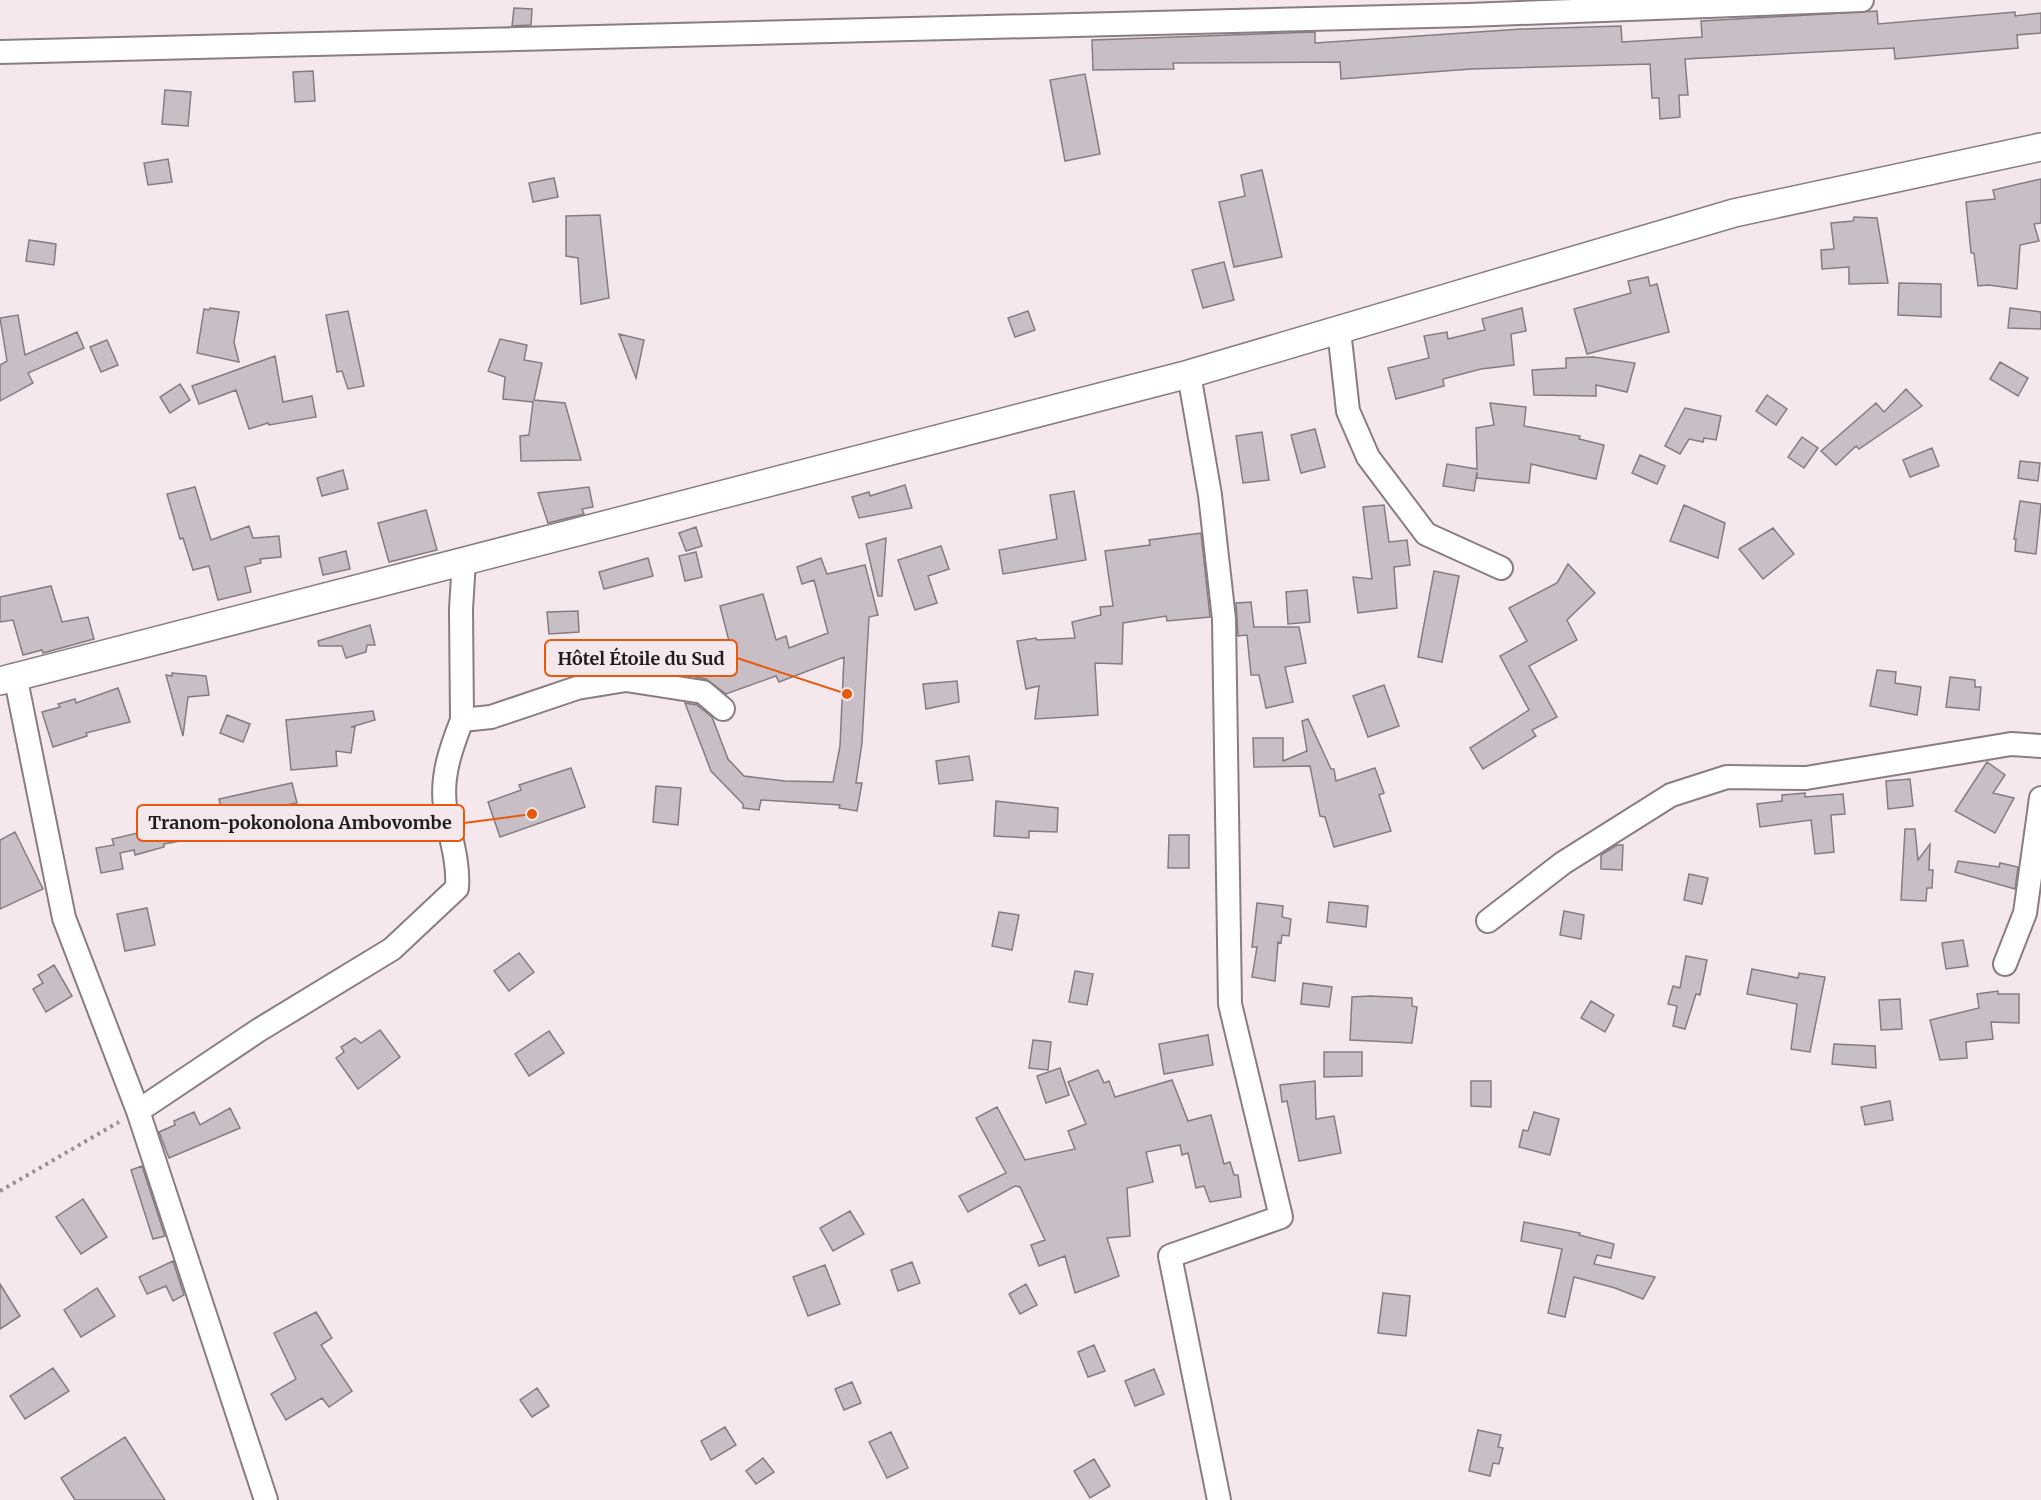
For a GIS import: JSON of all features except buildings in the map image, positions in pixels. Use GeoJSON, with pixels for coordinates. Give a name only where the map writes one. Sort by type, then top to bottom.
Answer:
{"type":"FeatureCollection","features":[{"type":"Feature","properties":{"kind":"main road"},"geometry":{"type":"LineString","coordinates":[[8,678],[1189,374],[1734,213],[2041,147]]}},
{"type":"Feature","properties":{"kind":"street"},"geometry":{"type":"LineString","coordinates":[[0,52],[1468,15],[1862,0]]}},
{"type":"Feature","properties":{"kind":"street"},"geometry":{"type":"LineString","coordinates":[[1339,330],[1348,411],[1368,457],[1426,534],[1501,568]]}},
{"type":"Feature","properties":{"kind":"street"},"geometry":{"type":"LineString","coordinates":[[1189,374],[1210,495],[1224,619],[1230,1004],[1281,1217],[1170,1256],[1219,1500]]}},
{"type":"Feature","properties":{"kind":"street"},"geometry":{"type":"LineString","coordinates":[[138,1111],[259,1030],[392,949],[457,888],[456,853],[445,805],[445,774],[462,720],[461,609],[464,560]]}},
{"type":"Feature","properties":{"kind":"street"},"geometry":{"type":"LineString","coordinates":[[8,678],[64,918],[138,1111],[266,1500]]}},
{"type":"Feature","properties":{"kind":"street"},"geometry":{"type":"LineString","coordinates":[[462,720],[491,717],[577,688],[626,680],[703,692],[723,709]]}},
{"type":"Feature","properties":{"kind":"street"},"geometry":{"type":"LineString","coordinates":[[1488,921],[1563,863],[1671,795],[1727,777],[1806,778],[2011,744],[2041,746]]}},
{"type":"Feature","properties":{"kind":"street"},"geometry":{"type":"LineString","coordinates":[[2005,964],[2025,913],[2041,798]]}},
{"type":"Feature","properties":{"kind":"path"},"geometry":{"type":"LineString","coordinates":[[0,1191],[138,1111]]}},
{"type":"Feature","properties":{"kind":"place","name":"Hôtel Étoile du Sud"},"geometry":{"type":"Point","coordinates":[847,694]}},
{"type":"Feature","properties":{"kind":"place","name":"Tranom-pokonolona Ambovombe"},"geometry":{"type":"Point","coordinates":[532,814]}}]}
